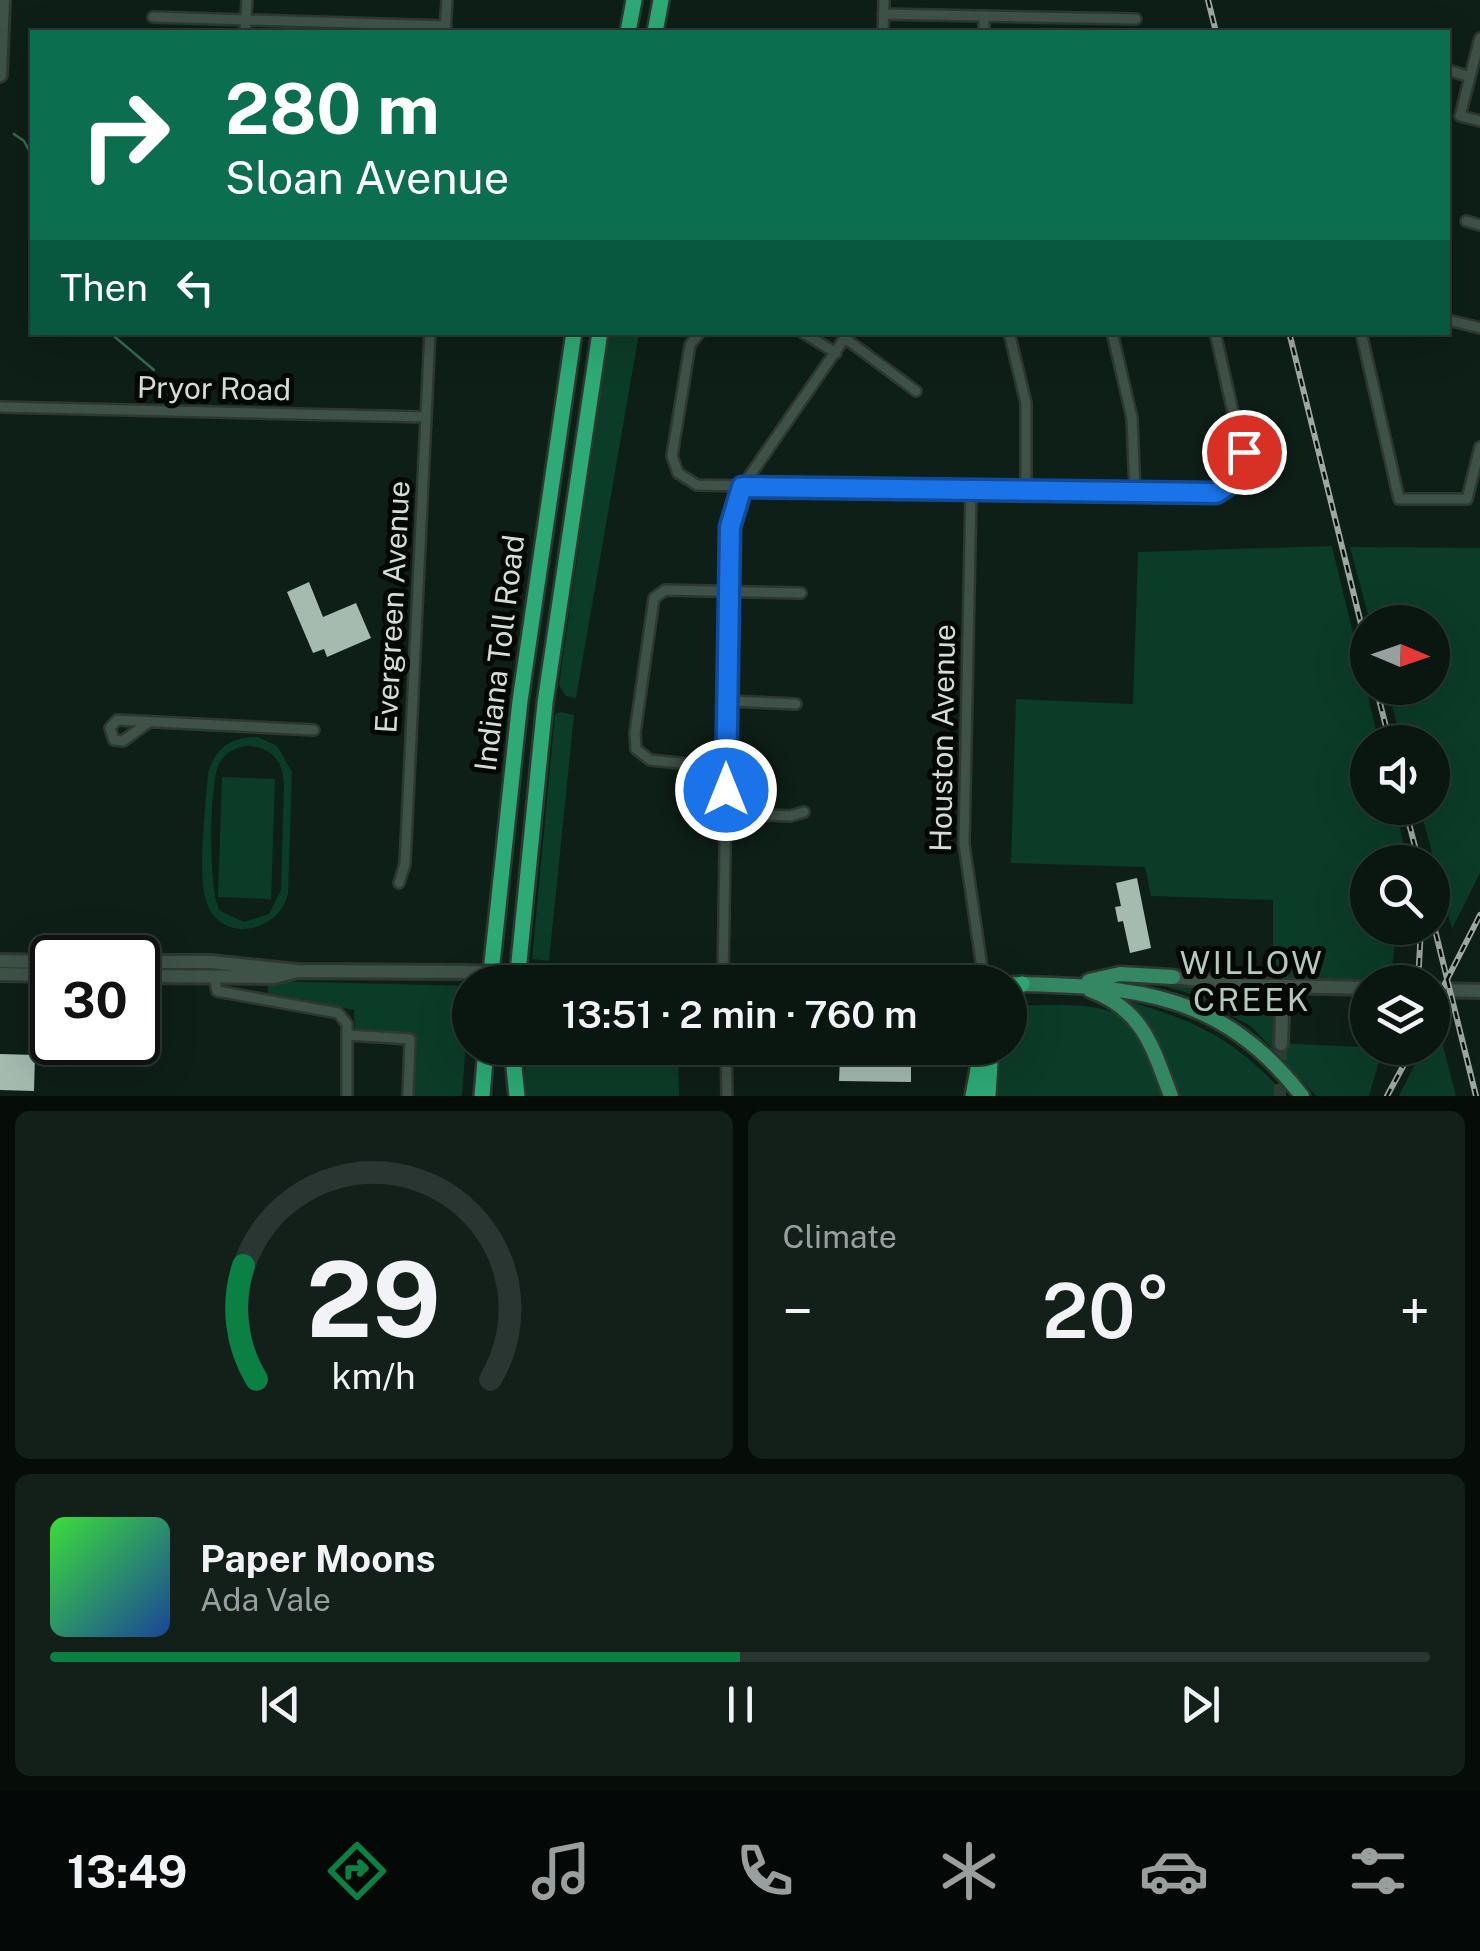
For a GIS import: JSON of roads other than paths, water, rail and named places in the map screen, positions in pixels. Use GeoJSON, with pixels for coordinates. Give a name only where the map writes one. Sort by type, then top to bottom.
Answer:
{"type":"FeatureCollection","features":[{"type":"Feature","properties":{"kind":"highway"},"geometry":{"type":"LineString","coordinates":[[628,30],[634,0]]}},
{"type":"Feature","properties":{"kind":"highway"},"geometry":{"type":"LineString","coordinates":[[655,30],[661,0]]}},
{"type":"Feature","properties":{"kind":"highway","name":"Indiana Toll Road"},"geometry":{"type":"LineString","coordinates":[[492,965],[520,700],[574,335]]}},
{"type":"Feature","properties":{"kind":"highway","name":"Indiana Toll Road"},"geometry":{"type":"LineString","coordinates":[[519,965],[545,704],[600,335]]}},
{"type":"Feature","properties":{"kind":"highway"},"geometry":{"type":"LineString","coordinates":[[482,1093],[484,1065]]}},
{"type":"Feature","properties":{"kind":"highway"},"geometry":{"type":"LineString","coordinates":[[509,1096],[511,1065]]}},
{"type":"Feature","properties":{"kind":"highway"},"geometry":{"type":"LineString","coordinates":[[513,1065],[516,1096]]}},
{"type":"Feature","properties":{"kind":"highway"},"geometry":{"type":"LineString","coordinates":[[973,1096],[979,1065]]}},
{"type":"Feature","properties":{"kind":"highway"},"geometry":{"type":"LineString","coordinates":[[988,1096],[990,1065]]}},
{"type":"Feature","properties":{"kind":"main road"},"geometry":{"type":"LineString","coordinates":[[0,74],[3,0]]}},
{"type":"Feature","properties":{"kind":"main road"},"geometry":{"type":"LineString","coordinates":[[0,960],[30,961]]}},
{"type":"Feature","properties":{"kind":"main road"},"geometry":{"type":"LineString","coordinates":[[160,962],[226,963],[297,972],[452,972]]}},
{"type":"Feature","properties":{"kind":"main road"},"geometry":{"type":"LineString","coordinates":[[160,976],[274,978],[297,972]]}},
{"type":"Feature","properties":{"kind":"main road"},"geometry":{"type":"LineString","coordinates":[[0,974],[30,975]]}},
{"type":"Feature","properties":{"kind":"main road"},"geometry":{"type":"LineString","coordinates":[[1075,985],[1120,974],[1282,987],[1350,988]]}},
{"type":"Feature","properties":{"kind":"main road"},"geometry":{"type":"LineString","coordinates":[[1075,985],[1123,1008],[1139,1022],[1171,1096]]}},
{"type":"Feature","properties":{"kind":"main road"},"geometry":{"type":"LineString","coordinates":[[1027,987],[1130,989],[1190,1006],[1245,1037],[1270,1058],[1302,1096]]}},
{"type":"Feature","properties":{"kind":"main road"},"geometry":{"type":"LineString","coordinates":[[1281,1044],[1282,987]]}},
{"type":"Feature","properties":{"kind":"main road"},"geometry":{"type":"LineString","coordinates":[[1450,990],[1480,991]]}},
{"type":"Feature","properties":{"kind":"street"},"geometry":{"type":"LineString","coordinates":[[246,28],[247,0]]}},
{"type":"Feature","properties":{"kind":"street"},"geometry":{"type":"LineString","coordinates":[[153,17],[246,28],[446,29],[447,0]]}},
{"type":"Feature","properties":{"kind":"street"},"geometry":{"type":"LineString","coordinates":[[883,30],[884,0]]}},
{"type":"Feature","properties":{"kind":"street"},"geometry":{"type":"LineString","coordinates":[[883,14],[1136,19]]}},
{"type":"Feature","properties":{"kind":"street"},"geometry":{"type":"LineString","coordinates":[[984,16],[984,30]]}},
{"type":"Feature","properties":{"kind":"street"},"geometry":{"type":"LineString","coordinates":[[1085,18],[1085,30]]}},
{"type":"Feature","properties":{"kind":"street"},"geometry":{"type":"LineString","coordinates":[[1480,38],[1460,116],[1480,122]]}},
{"type":"Feature","properties":{"kind":"street"},"geometry":{"type":"LineString","coordinates":[[1450,71],[1470,76]]}},
{"type":"Feature","properties":{"kind":"street"},"geometry":{"type":"LineString","coordinates":[[1466,221],[1480,225]]}},
{"type":"Feature","properties":{"kind":"street"},"geometry":{"type":"LineString","coordinates":[[1450,320],[1480,328]]}},
{"type":"Feature","properties":{"kind":"street","name":"Evergreen Avenue"},"geometry":{"type":"LineString","coordinates":[[400,883],[405,864],[430,335]]}},
{"type":"Feature","properties":{"kind":"street"},"geometry":{"type":"LineString","coordinates":[[698,335],[690,345],[686,364],[672,462],[678,472],[696,484],[971,492],[1216,493],[1228,488],[1242,471],[1244,452],[1216,335]]}},
{"type":"Feature","properties":{"kind":"street"},"geometry":{"type":"LineString","coordinates":[[807,335],[836,352]]}},
{"type":"Feature","properties":{"kind":"street"},"geometry":{"type":"LineString","coordinates":[[1010,335],[1026,403],[1026,492]]}},
{"type":"Feature","properties":{"kind":"street"},"geometry":{"type":"LineString","coordinates":[[1113,335],[1132,418],[1135,493]]}},
{"type":"Feature","properties":{"kind":"street"},"geometry":{"type":"LineString","coordinates":[[1362,335],[1398,498],[1467,499],[1480,447]]}},
{"type":"Feature","properties":{"kind":"street"},"geometry":{"type":"LineString","coordinates":[[723,965],[730,527],[742,487],[848,336],[916,391]]}},
{"type":"Feature","properties":{"kind":"street","name":"Pryor Road"},"geometry":{"type":"LineString","coordinates":[[0,407],[426,417]]}},
{"type":"Feature","properties":{"kind":"street","name":"Houston Avenue"},"geometry":{"type":"LineString","coordinates":[[971,492],[964,844],[982,965]]}},
{"type":"Feature","properties":{"kind":"street"},"geometry":{"type":"LineString","coordinates":[[727,768],[650,760],[640,754],[634,742],[654,598],[666,590],[801,593]]}},
{"type":"Feature","properties":{"kind":"street"},"geometry":{"type":"LineString","coordinates":[[727,700],[796,704]]}},
{"type":"Feature","properties":{"kind":"street"},"geometry":{"type":"LineString","coordinates":[[149,722],[314,730]]}},
{"type":"Feature","properties":{"kind":"street"},"geometry":{"type":"LineString","coordinates":[[726,813],[790,816],[804,812]]}},
{"type":"Feature","properties":{"kind":"street"},"geometry":{"type":"LineString","coordinates":[[214,976],[218,990],[338,1013],[347,1024],[347,1096]]}},
{"type":"Feature","properties":{"kind":"street"},"geometry":{"type":"LineString","coordinates":[[348,1035],[410,1039],[408,1096]]}},
{"type":"Feature","properties":{"kind":"street"},"geometry":{"type":"LineString","coordinates":[[726,1065],[727,1096]]}},
{"type":"Feature","properties":{"kind":"waterway"},"geometry":{"type":"LineString","coordinates":[[14,134],[30,152]]}},
{"type":"Feature","properties":{"kind":"waterway"},"geometry":{"type":"LineString","coordinates":[[113,335],[154,370]]}},
{"type":"Feature","properties":{"kind":"tunnel"},"geometry":{"type":"LineString","coordinates":[[1280,1096],[1281,1044]]}},
{"type":"Feature","properties":{"kind":"railway"},"geometry":{"type":"LineString","coordinates":[[1208,0],[1216,30]]}},
{"type":"Feature","properties":{"kind":"railway"},"geometry":{"type":"LineString","coordinates":[[1290,335],[1356,605]]}},
{"type":"Feature","properties":{"kind":"railway"},"geometry":{"type":"LineString","coordinates":[[1380,705],[1386,725]]}},
{"type":"Feature","properties":{"kind":"railway"},"geometry":{"type":"LineString","coordinates":[[1409,825],[1415,845]]}},
{"type":"Feature","properties":{"kind":"railway"},"geometry":{"type":"LineString","coordinates":[[1450,974],[1480,915]]}},
{"type":"Feature","properties":{"kind":"railway"},"geometry":{"type":"LineString","coordinates":[[1419,965],[1420,945]]}},
{"type":"Feature","properties":{"kind":"railway"},"geometry":{"type":"LineString","coordinates":[[1439,945],[1476,1096]]}},
{"type":"Feature","properties":{"kind":"railway"},"geometry":{"type":"LineString","coordinates":[[1387,1096],[1404,1065]]}},
{"type":"Feature","properties":{"kind":"district","name":"WILLOW CREEK"},"geometry":{"type":"Point","coordinates":[1252,982]}}]}
